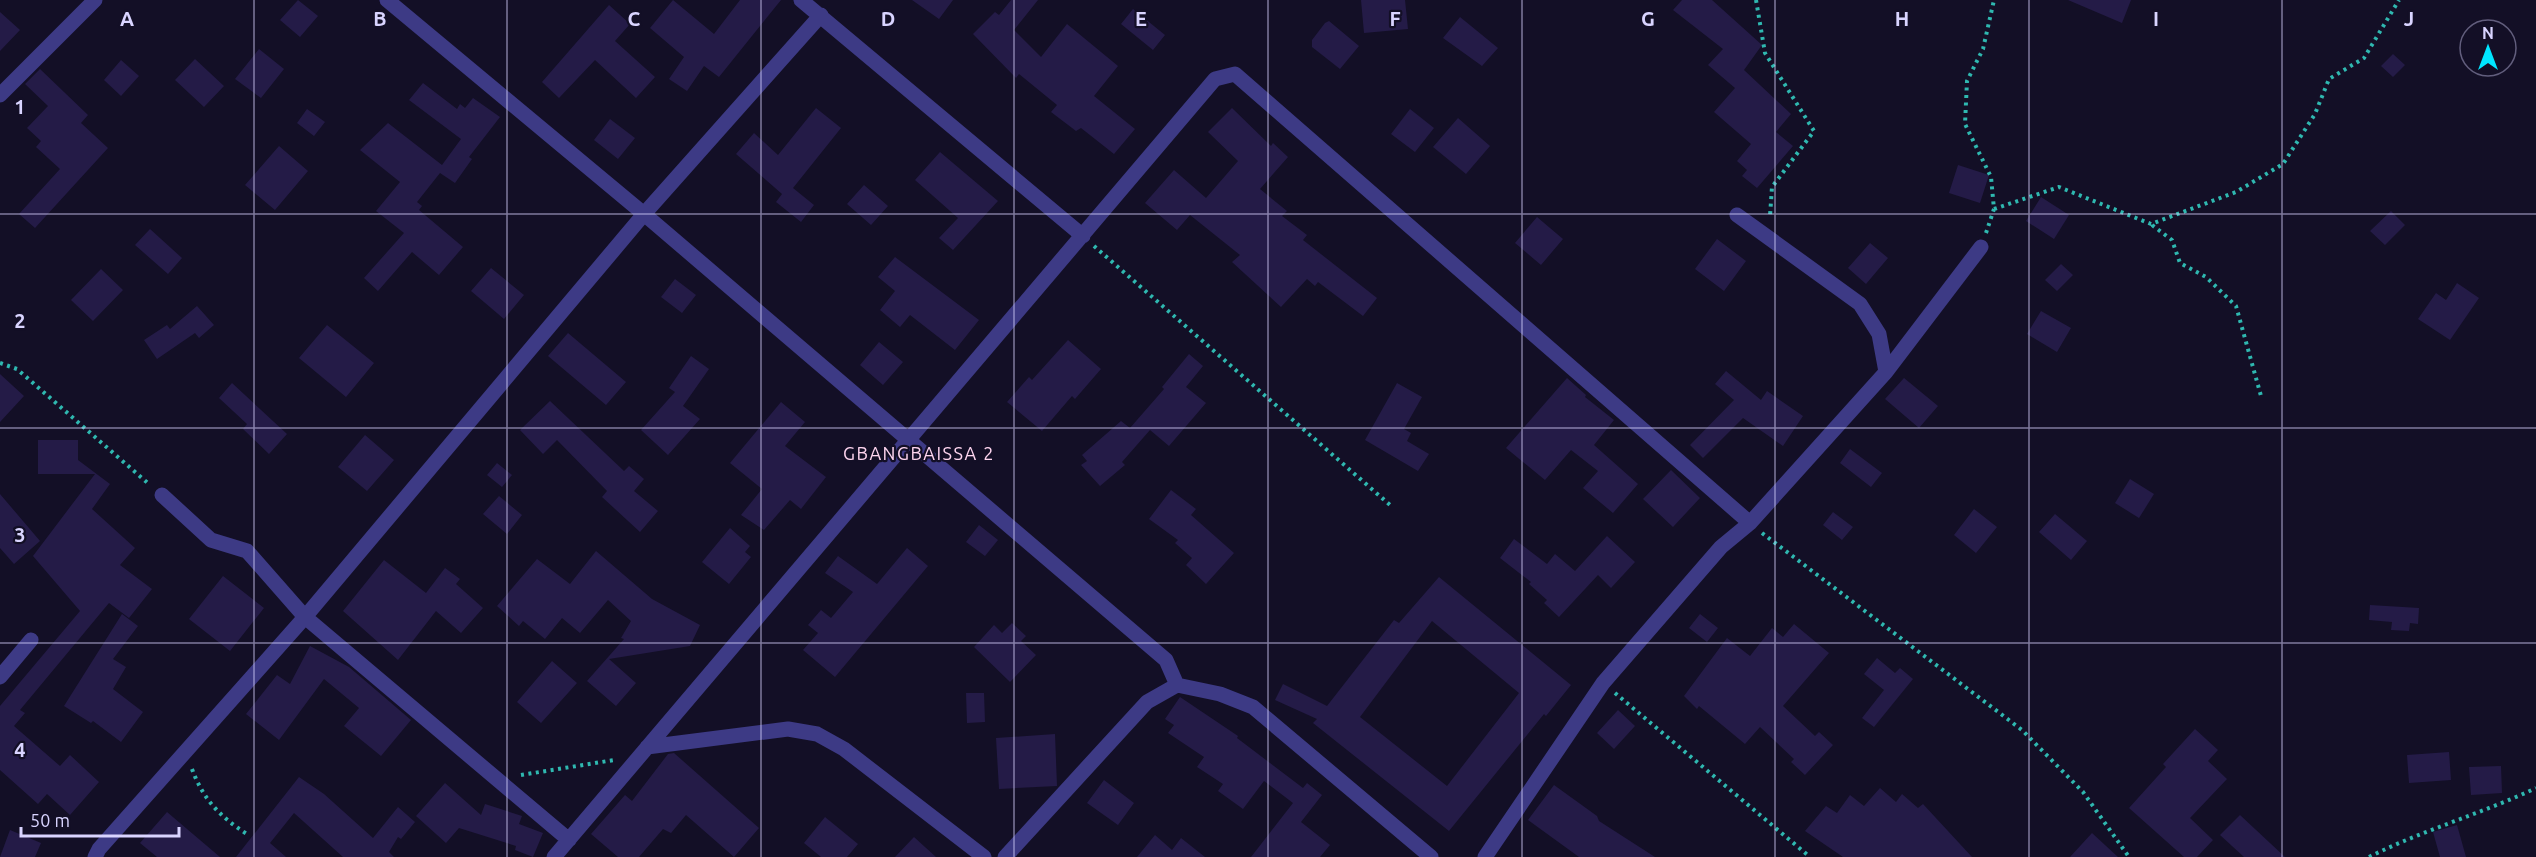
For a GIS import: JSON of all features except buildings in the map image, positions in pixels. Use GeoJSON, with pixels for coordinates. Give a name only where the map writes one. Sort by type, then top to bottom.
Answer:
{"type":"FeatureCollection","features":[{"type":"Feature","properties":{"kind":"street"},"geometry":{"type":"LineString","coordinates":[[0,95],[94,0]]}},
{"type":"Feature","properties":{"kind":"street"},"geometry":{"type":"LineString","coordinates":[[387,0],[644,214],[1166,660],[1177,685]]}},
{"type":"Feature","properties":{"kind":"street"},"geometry":{"type":"LineString","coordinates":[[801,0],[1083,236]]}},
{"type":"Feature","properties":{"kind":"street"},"geometry":{"type":"LineString","coordinates":[[95,857],[99,849],[305,617],[644,214],[821,15]]}},
{"type":"Feature","properties":{"kind":"street"},"geometry":{"type":"LineString","coordinates":[[554,857],[1215,79],[1235,74],[1750,523]]}},
{"type":"Feature","properties":{"kind":"street"},"geometry":{"type":"LineString","coordinates":[[1737,215],[1860,304],[1879,334],[1886,372]]}},
{"type":"Feature","properties":{"kind":"street"},"geometry":{"type":"LineString","coordinates":[[1485,857],[1603,683],[1721,547],[1750,523],[1886,372],[1981,247]]}},
{"type":"Feature","properties":{"kind":"street"},"geometry":{"type":"LineString","coordinates":[[162,495],[210,540],[247,551],[305,617],[569,840]]}},
{"type":"Feature","properties":{"kind":"street"},"geometry":{"type":"LineString","coordinates":[[0,677],[31,640]]}},
{"type":"Feature","properties":{"kind":"street"},"geometry":{"type":"LineString","coordinates":[[1005,857],[1147,702],[1177,685],[1220,694],[1253,707],[1431,857]]}},
{"type":"Feature","properties":{"kind":"street"},"geometry":{"type":"LineString","coordinates":[[643,752],[788,729],[817,734],[844,749],[984,857]]}},
{"type":"Feature","properties":{"kind":"path"},"geometry":{"type":"LineString","coordinates":[[1756,0],[1766,54],[1814,131],[1772,187],[1769,238]]}},
{"type":"Feature","properties":{"kind":"path"},"geometry":{"type":"LineString","coordinates":[[1981,247],[1994,209],[1991,177],[1965,124],[1967,81],[1983,49],[1994,0]]}},
{"type":"Feature","properties":{"kind":"path"},"geometry":{"type":"LineString","coordinates":[[2151,224],[2236,192],[2283,164],[2315,114],[2329,79],[2364,58],[2399,0]]}},
{"type":"Feature","properties":{"kind":"path"},"geometry":{"type":"LineString","coordinates":[[1994,209],[2059,187],[2151,224],[2172,240],[2180,263],[2206,277],[2236,306],[2261,396]]}},
{"type":"Feature","properties":{"kind":"path"},"geometry":{"type":"LineString","coordinates":[[1083,236],[1390,505]]}},
{"type":"Feature","properties":{"kind":"path"},"geometry":{"type":"LineString","coordinates":[[0,363],[17,369],[162,495]]}},
{"type":"Feature","properties":{"kind":"path"},"geometry":{"type":"LineString","coordinates":[[1750,523],[2022,730],[2083,792],[2129,857]]}},
{"type":"Feature","properties":{"kind":"path"},"geometry":{"type":"LineString","coordinates":[[1603,683],[1810,857]]}},
{"type":"Feature","properties":{"kind":"path"},"geometry":{"type":"LineString","coordinates":[[186,751],[204,797],[218,812],[247,834]]}},
{"type":"Feature","properties":{"kind":"path"},"geometry":{"type":"LineString","coordinates":[[482,766],[520,776],[643,752]]}},
{"type":"Feature","properties":{"kind":"path"},"geometry":{"type":"LineString","coordinates":[[2369,857],[2409,837],[2468,817],[2536,788]]}},
{"type":"Feature","properties":{"kind":"district","name":"GBANGBAISSA 2"},"geometry":{"type":"Point","coordinates":[919,453]}}]}
